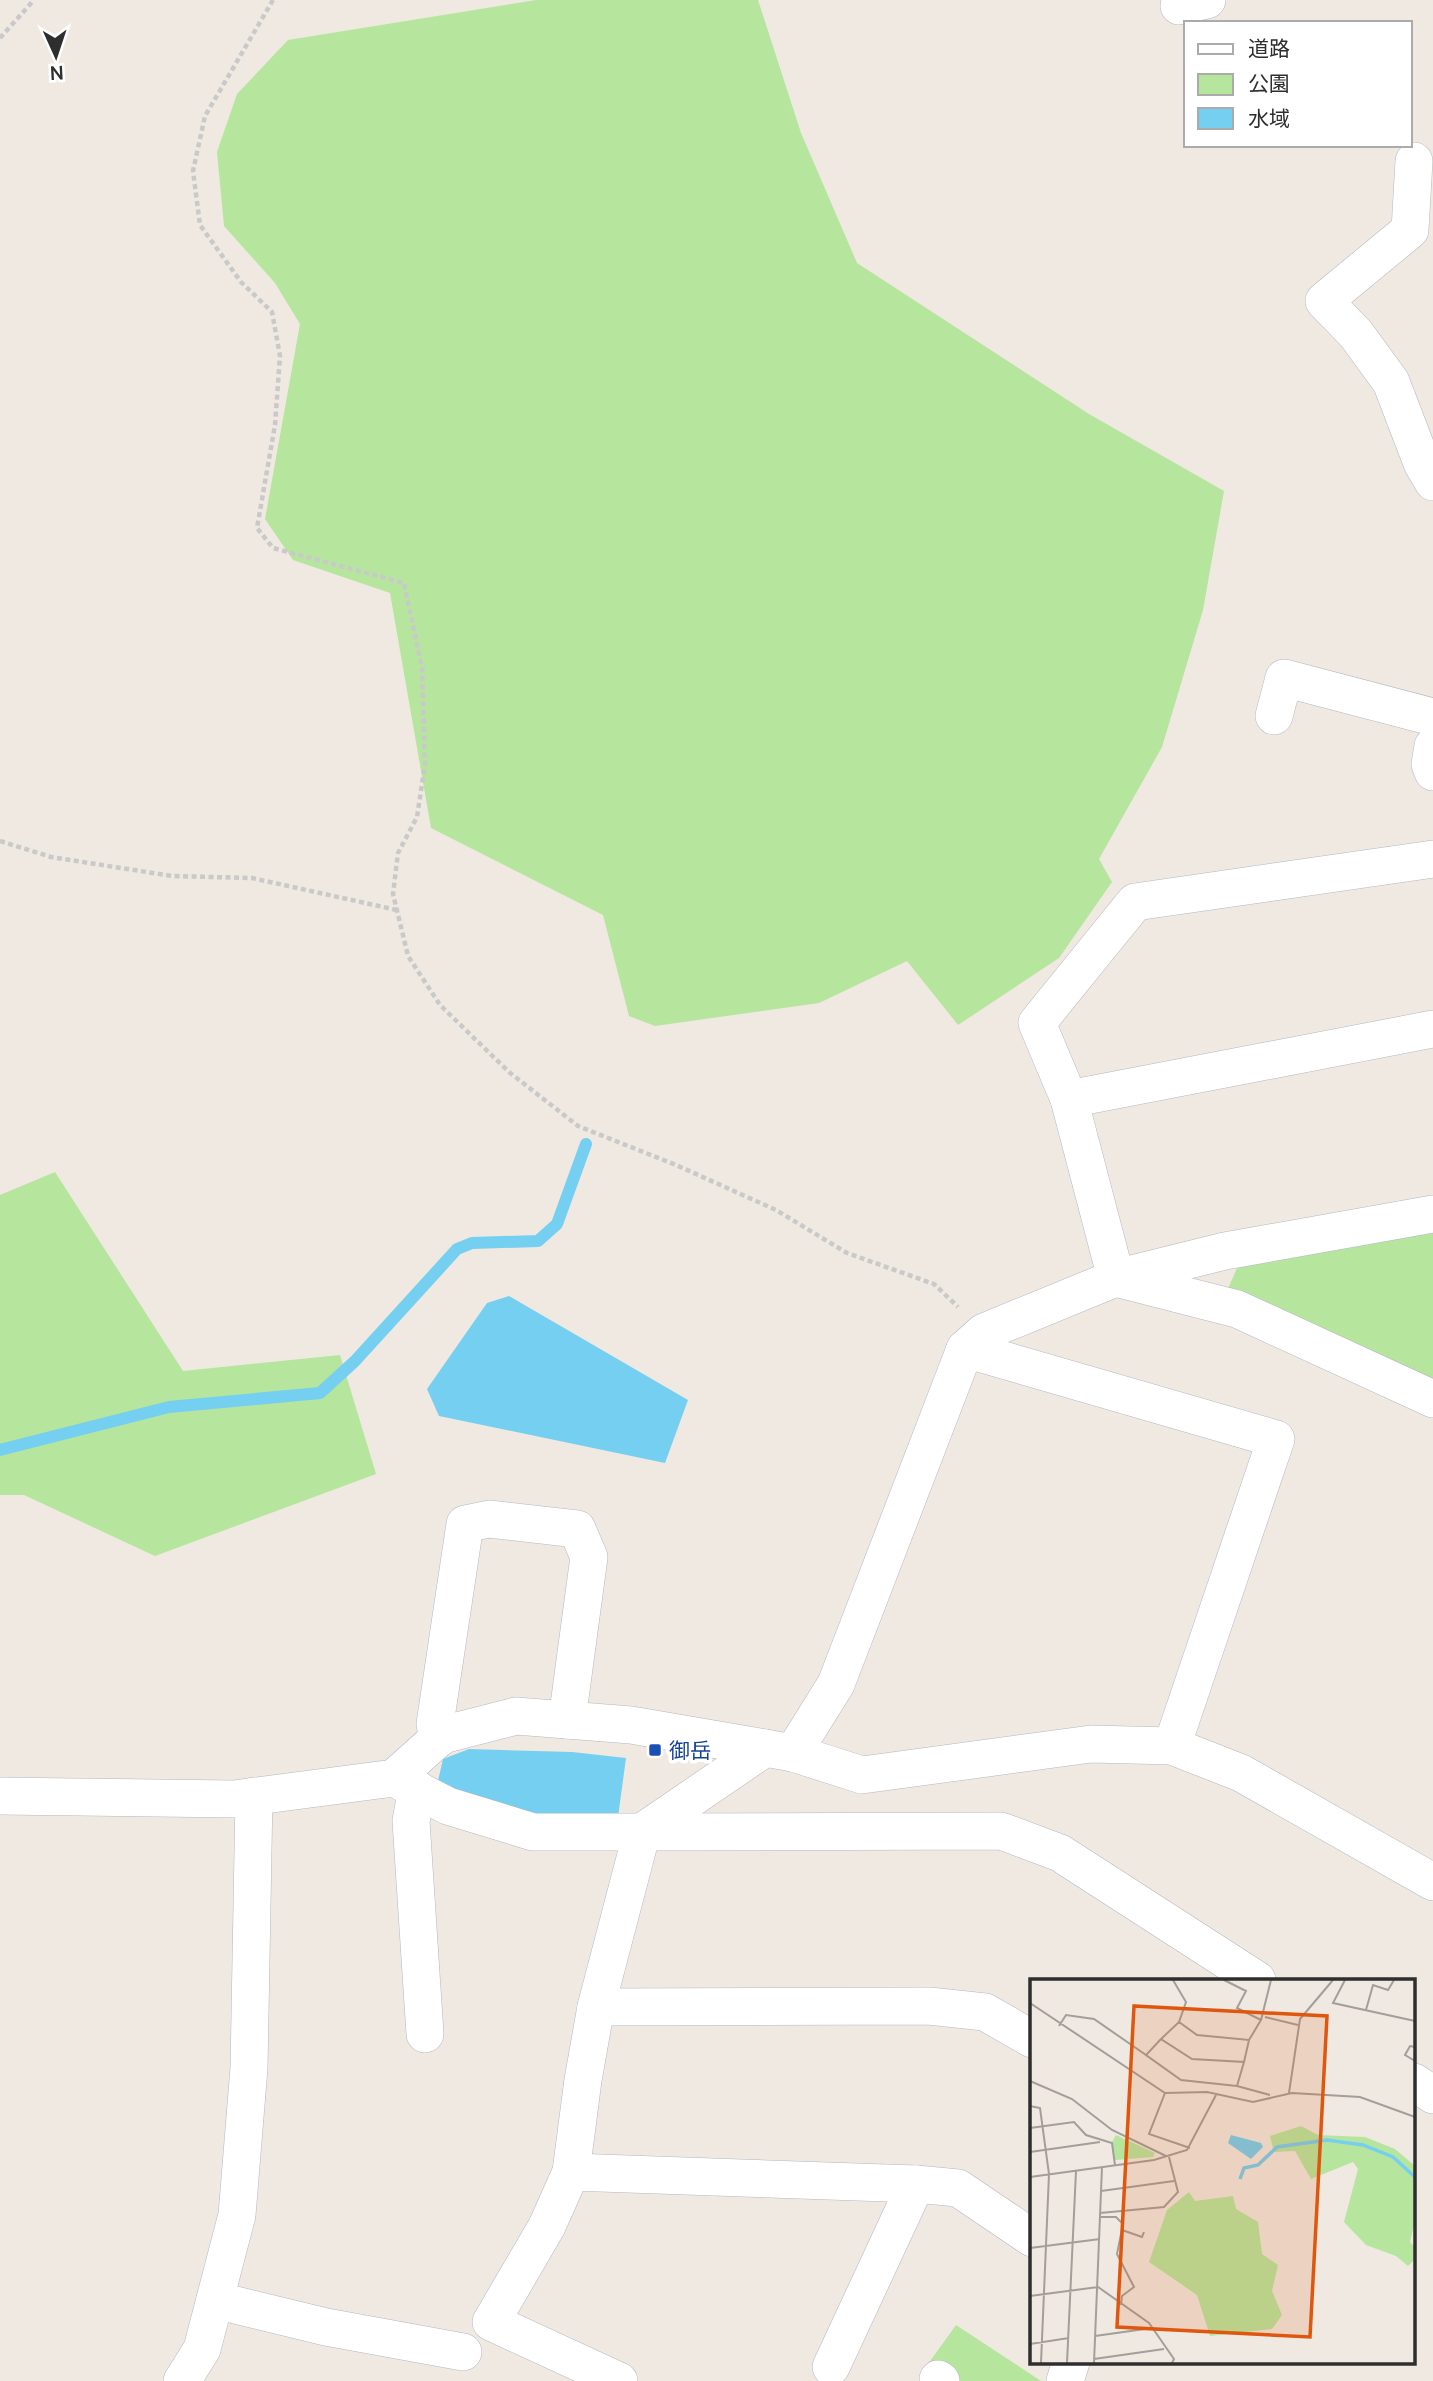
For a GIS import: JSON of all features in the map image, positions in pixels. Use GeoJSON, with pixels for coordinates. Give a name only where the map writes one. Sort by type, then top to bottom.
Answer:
{"type":"FeatureCollection","features":[{"type":"Feature","properties":{"kind":"street"},"geometry":{"type":"LineString","coordinates":[[1413,160],[1410,230],[1324,301],[1356,334],[1391,382],[1422,463],[1433,482]]}},
{"type":"Feature","properties":{"kind":"street"},"geometry":{"type":"LineString","coordinates":[[1274,716],[1284,678],[1433,717]]}},
{"type":"Feature","properties":{"kind":"street"},"geometry":{"type":"LineString","coordinates":[[1433,746],[1430,764],[1433,772]]}},
{"type":"Feature","properties":{"kind":"street"},"geometry":{"type":"LineString","coordinates":[[1116,1278],[1069,1099],[1037,1023],[1135,902],[1433,859]]}},
{"type":"Feature","properties":{"kind":"street"},"geometry":{"type":"LineString","coordinates":[[1069,1099],[1433,1029]]}},
{"type":"Feature","properties":{"kind":"street"},"geometry":{"type":"LineString","coordinates":[[215,2300],[326,2327],[376,2321],[462,2367],[547,2226],[571,2172],[596,2007],[642,1832],[779,1751],[836,1684],[974,1340],[1116,1278],[1225,1251],[1433,1214]]}},
{"type":"Feature","properties":{"kind":"street"},"geometry":{"type":"LineString","coordinates":[[1116,1278],[1237,1309],[1433,1399]]}},
{"type":"Feature","properties":{"kind":"street"},"geometry":{"type":"LineString","coordinates":[[974,1340],[1276,1439],[1172,1746]]}},
{"type":"Feature","properties":{"kind":"street"},"geometry":{"type":"LineString","coordinates":[[438,1740],[435,1724],[465,1524],[489,1519],[577,1529],[589,1556],[567,1720]]}},
{"type":"Feature","properties":{"kind":"street"},"geometry":{"type":"LineString","coordinates":[[425,2034],[432,1981],[406,1784],[442,1735],[516,1716],[631,1726],[779,1751],[862,1775],[1091,1744],[1172,1746],[1241,1773],[1433,1882]]}},
{"type":"Feature","properties":{"kind":"street"},"geometry":{"type":"LineString","coordinates":[[0,1796],[234,1799],[406,1784],[448,1806],[533,1832],[1001,1831],[1060,1853],[1255,1979]]}},
{"type":"Feature","properties":{"kind":"street"},"geometry":{"type":"LineString","coordinates":[[182,2381],[202,2350],[237,2215],[248,2081],[254,1796]]}},
{"type":"Feature","properties":{"kind":"street"},"geometry":{"type":"LineString","coordinates":[[596,2007],[929,2007],[985,2012],[1030,2038]]}},
{"type":"Feature","properties":{"kind":"street"},"geometry":{"type":"LineString","coordinates":[[1416,2083],[1433,2095]]}},
{"type":"Feature","properties":{"kind":"street"},"geometry":{"type":"LineString","coordinates":[[571,2172],[916,2184],[958,2188],[1030,2237]]}},
{"type":"Feature","properties":{"kind":"street"},"geometry":{"type":"LineString","coordinates":[[831,2367],[916,2184]]}},
{"type":"Feature","properties":{"kind":"street"},"geometry":{"type":"LineString","coordinates":[[491,2322],[619,2381]]}},
{"type":"Feature","properties":{"kind":"street"},"geometry":{"type":"LineString","coordinates":[[1065,2381],[1070,2364]]}},
{"type":"Feature","properties":{"kind":"path"},"geometry":{"type":"LineString","coordinates":[[0,38],[33,0]]}},
{"type":"Feature","properties":{"kind":"path"},"geometry":{"type":"LineString","coordinates":[[273,0],[205,116],[193,171],[200,225],[241,282],[272,312],[281,356],[275,425],[257,528],[273,548],[404,583],[422,668],[425,764],[417,817],[398,853],[393,894],[408,956],[440,1005],[509,1072],[578,1126],[676,1165],[776,1210],[847,1253],[934,1284],[974,1340]]}},
{"type":"Feature","properties":{"kind":"path"},"geometry":{"type":"LineString","coordinates":[[0,841],[51,857],[172,876],[252,878],[397,910]]}},
{"type":"Feature","properties":{"kind":"green space"},"geometry":{"type":"Polygon","coordinates":[[[536,0],[758,0],[801,133],[857,263],[1089,414],[1224,491],[1203,610],[1162,747],[1099,859],[1112,882],[1059,958],[958,1025],[907,961],[819,1003],[655,1026],[629,1016],[603,915],[431,828],[390,593],[293,560],[265,519],[300,324],[275,283],[224,226],[217,152],[237,94],[288,40],[536,0]]]}},
{"type":"Feature","properties":{"kind":"green space"},"geometry":{"type":"Polygon","coordinates":[[[55,1172],[183,1371],[340,1355],[376,1474],[155,1556],[24,1495],[0,1495],[0,1195],[55,1172]]]}},
{"type":"Feature","properties":{"kind":"green space"},"geometry":{"type":"Polygon","coordinates":[[[1433,1232],[1433,1386],[1224,1298],[1237,1268],[1433,1232]]]}},
{"type":"Feature","properties":{"kind":"green space"},"geometry":{"type":"Polygon","coordinates":[[[956,2325],[1041,2381],[952,2381],[928,2364],[956,2325]]]}},
{"type":"Feature","properties":{"kind":"water"},"geometry":{"type":"Polygon","coordinates":[[[509,1296],[688,1400],[665,1463],[439,1416],[427,1389],[487,1303],[509,1296]]]}},
{"type":"Feature","properties":{"kind":"water"},"geometry":{"type":"Polygon","coordinates":[[[469,1749],[572,1752],[626,1758],[618,1817],[538,1818],[444,1794],[438,1781],[443,1759],[469,1749]]]}},
{"type":"Feature","properties":{"kind":"waterway"},"geometry":{"type":"LineString","coordinates":[[0,1450],[169,1407],[320,1393],[355,1361],[457,1249],[472,1243],[538,1241],[557,1224],[586,1144]]}},
{"type":"Feature","properties":{"kind":"place","name":"御岳"},"geometry":{"type":"Point","coordinates":[655,1750]}}]}
